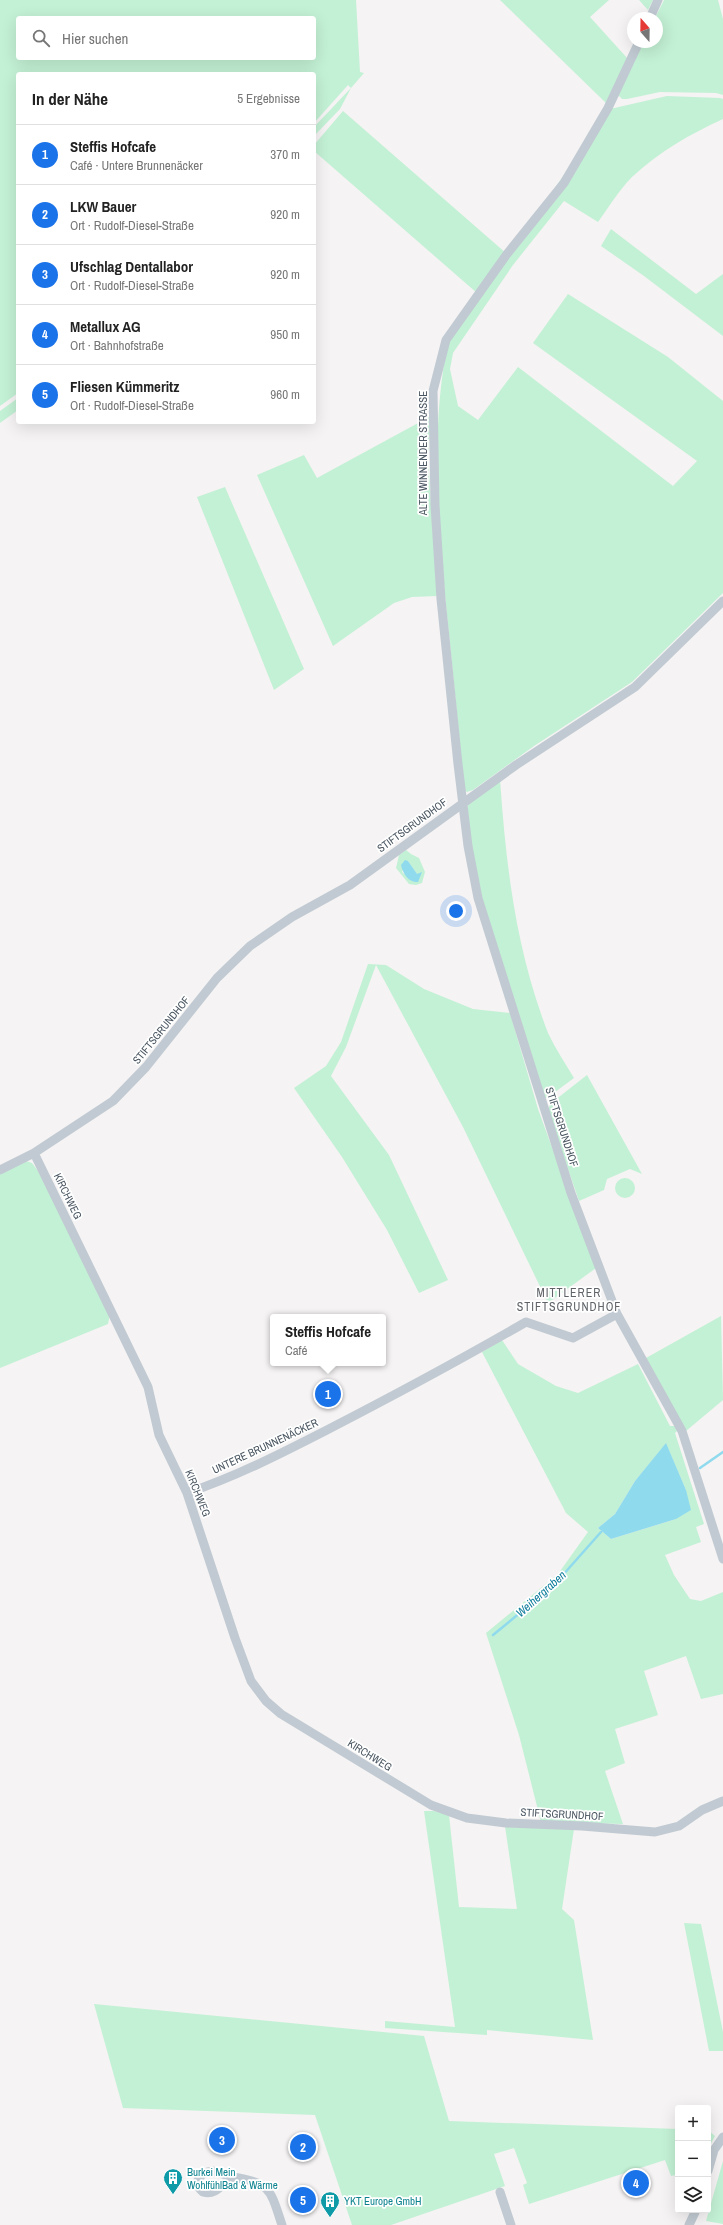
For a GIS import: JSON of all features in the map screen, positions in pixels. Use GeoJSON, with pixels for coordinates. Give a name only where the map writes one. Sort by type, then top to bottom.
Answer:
{"type":"FeatureCollection","features":[{"type":"Feature","properties":{"kind":"street"},"geometry":{"type":"LineString","coordinates":[[653,12],[658,0]]}},
{"type":"Feature","properties":{"kind":"street","name":"ALTE WINNENDER STRASSE"},"geometry":{"type":"LineString","coordinates":[[463,802],[441,599],[435,505],[433,392],[446,340],[503,260],[564,183],[608,108],[636,48]]}},
{"type":"Feature","properties":{"kind":"street"},"geometry":{"type":"LineString","coordinates":[[463,802],[516,764],[635,687],[723,601]]}},
{"type":"Feature","properties":{"kind":"street","name":"STIFTSGRUNDHOF"},"geometry":{"type":"LineString","coordinates":[[0,1170],[34,1153],[96,1114],[124,1091],[146,1067],[217,978],[250,946],[292,916],[350,885],[463,802],[468,846],[478,898],[571,1193],[617,1314],[682,1431],[723,1559]]}},
{"type":"Feature","properties":{"kind":"street","name":"KIRCHWEG"},"geometry":{"type":"LineString","coordinates":[[34,1153],[148,1386],[159,1435],[187,1493],[235,1638],[251,1680],[266,1701],[281,1714],[399,1787]]}},
{"type":"Feature","properties":{"kind":"street","name":"UNTERE BRUNNENÄCKER"},"geometry":{"type":"LineString","coordinates":[[187,1493],[256,1466],[450,1366],[526,1322],[573,1338],[617,1314]]}},
{"type":"Feature","properties":{"kind":"street","name":"STIFTSGRUNDHOF"},"geometry":{"type":"LineString","coordinates":[[399,1787],[431,1805],[467,1818],[506,1823],[582,1826],[655,1832],[679,1826],[702,1810],[723,1801]]}},
{"type":"Feature","properties":{"kind":"street"},"geometry":{"type":"LineString","coordinates":[[711,2161],[716,2144],[723,2136]]}},
{"type":"Feature","properties":{"kind":"street"},"geometry":{"type":"LineString","coordinates":[[232,2177],[254,2181],[269,2191],[282,2225]]}},
{"type":"Feature","properties":{"kind":"street"},"geometry":{"type":"LineString","coordinates":[[500,2192],[511,2225]]}},
{"type":"Feature","properties":{"kind":"street"},"geometry":{"type":"LineString","coordinates":[[688,2225],[694,2213]]}},
{"type":"Feature","properties":{"kind":"green space"},"geometry":{"type":"Polygon","coordinates":[[[0,0],[356,0],[360,72],[364,73],[351,88],[348,85],[316,121],[316,72],[16,72],[16,394],[0,406],[0,0]]]}},
{"type":"Feature","properties":{"kind":"green space"},"geometry":{"type":"Polygon","coordinates":[[[500,0],[609,0],[590,17],[628,59],[606,103],[500,0]]]}},
{"type":"Feature","properties":{"kind":"green space"},"geometry":{"type":"Polygon","coordinates":[[[639,0],[653,0],[648,10],[639,0]]]}},
{"type":"Feature","properties":{"kind":"green space"},"geometry":{"type":"Polygon","coordinates":[[[664,0],[718,0],[723,19],[723,95],[716,93],[660,92],[622,99],[618,95],[640,48],[663,48],[663,12],[658,12],[664,0]]]}},
{"type":"Feature","properties":{"kind":"green space"},"geometry":{"type":"Polygon","coordinates":[[[351,88],[340,109],[316,134],[316,125],[351,88]]]}},
{"type":"Feature","properties":{"kind":"green space"},"geometry":{"type":"Polygon","coordinates":[[[667,96],[723,99],[723,119],[675,144],[642,168],[623,187],[598,222],[564,201],[513,265],[453,353],[450,369],[458,406],[478,420],[518,367],[673,486],[697,461],[533,343],[568,294],[668,357],[723,401],[723,593],[632,682],[534,746],[473,790],[467,792],[464,790],[444,581],[437,478],[439,409],[442,375],[448,341],[610,109],[667,96]]]}},
{"type":"Feature","properties":{"kind":"green space"},"geometry":{"type":"Polygon","coordinates":[[[343,111],[507,254],[477,293],[316,153],[316,143],[343,111]]]}},
{"type":"Feature","properties":{"kind":"green space"},"geometry":{"type":"Polygon","coordinates":[[[611,229],[696,294],[723,274],[723,336],[644,276],[601,246],[611,229]]]}},
{"type":"Feature","properties":{"kind":"green space"},"geometry":{"type":"Polygon","coordinates":[[[16,399],[16,411],[0,423],[0,411],[16,399]]]}},
{"type":"Feature","properties":{"kind":"green space"},"geometry":{"type":"Polygon","coordinates":[[[431,416],[428,457],[437,596],[412,597],[394,603],[333,646],[257,475],[304,455],[317,478],[431,416]]]}},
{"type":"Feature","properties":{"kind":"green space"},"geometry":{"type":"Polygon","coordinates":[[[225,487],[304,669],[274,690],[197,497],[225,487]]]}},
{"type":"Feature","properties":{"kind":"green space"},"geometry":{"type":"Polygon","coordinates":[[[500,779],[509,876],[520,939],[537,1002],[548,1033],[574,1078],[547,1098],[544,1098],[487,919],[472,845],[467,808],[469,803],[500,779]]]}},
{"type":"Feature","properties":{"kind":"green space"},"geometry":{"type":"Polygon","coordinates":[[[406,850],[419,858],[425,872],[422,883],[416,885],[409,884],[396,868],[399,855],[406,850]],[[408,861],[402,872],[414,882],[417,875],[408,861]]]}},
{"type":"Feature","properties":{"kind":"green space"},"geometry":{"type":"Polygon","coordinates":[[[368,964],[386,965],[424,989],[473,1009],[510,1013],[538,1109],[596,1268],[548,1303],[463,1127],[376,965],[346,1047],[331,1076],[389,1155],[448,1280],[419,1293],[387,1230],[342,1157],[294,1088],[326,1066],[341,1042],[368,964]]]}},
{"type":"Feature","properties":{"kind":"green space"},"geometry":{"type":"Polygon","coordinates":[[[587,1075],[642,1174],[630,1169],[607,1179],[604,1190],[579,1201],[548,1111],[550,1104],[587,1075]]]}},
{"type":"Feature","properties":{"kind":"green space"},"geometry":{"type":"Polygon","coordinates":[[[26,1161],[32,1163],[38,1171],[110,1314],[108,1324],[0,1368],[0,1173],[26,1161]]]}},
{"type":"Feature","properties":{"kind":"green space"},"geometry":{"type":"Polygon","coordinates":[[[625,1178],[632,1181],[635,1188],[632,1195],[625,1198],[618,1195],[615,1188],[618,1181],[625,1178]]]}},
{"type":"Feature","properties":{"kind":"green space"},"geometry":{"type":"Polygon","coordinates":[[[721,1316],[723,1400],[686,1431],[646,1358],[721,1316]]]}},
{"type":"Feature","properties":{"kind":"green space"},"geometry":{"type":"Polygon","coordinates":[[[502,1340],[518,1364],[556,1386],[578,1393],[638,1364],[670,1426],[675,1426],[677,1431],[675,1433],[704,1524],[696,1527],[701,1542],[665,1555],[674,1575],[690,1599],[701,1601],[723,1592],[723,1694],[701,1699],[686,1656],[644,1671],[658,1715],[615,1729],[625,1763],[605,1771],[623,1824],[541,1822],[519,1735],[486,1633],[558,1574],[588,1532],[566,1513],[482,1352],[502,1340]],[[666,1444],[635,1481],[615,1514],[598,1528],[611,1539],[676,1519],[686,1490],[666,1444]]]}},
{"type":"Feature","properties":{"kind":"green space"},"geometry":{"type":"Polygon","coordinates":[[[424,1811],[434,1811],[449,1815],[459,1907],[517,1909],[505,1826],[574,1829],[562,1909],[574,1920],[593,2040],[487,2030],[487,2035],[385,2028],[385,2021],[455,2027],[424,1811]]]}},
{"type":"Feature","properties":{"kind":"green space"},"geometry":{"type":"Polygon","coordinates":[[[684,1923],[701,1924],[723,2032],[723,2051],[709,2051],[684,1923]]]}},
{"type":"Feature","properties":{"kind":"green space"},"geometry":{"type":"Polygon","coordinates":[[[94,2004],[424,2036],[449,2121],[675,2129],[675,2175],[671,2176],[665,2160],[529,2204],[523,2185],[527,2183],[514,2148],[494,2154],[505,2186],[391,2225],[352,2225],[315,2115],[123,2108],[94,2004]]]}},
{"type":"Feature","properties":{"kind":"green space"},"geometry":{"type":"Polygon","coordinates":[[[711,2133],[715,2136],[711,2143],[711,2133]]]}},
{"type":"Feature","properties":{"kind":"green space"},"geometry":{"type":"Polygon","coordinates":[[[723,2161],[723,2224],[706,2221],[708,2213],[711,2213],[711,2203],[723,2161]]]}},
{"type":"Feature","properties":{"kind":"water"},"geometry":{"type":"Polygon","coordinates":[[[405,860],[408,861],[417,874],[422,872],[418,882],[409,879],[403,872],[401,865],[405,860]]]}},
{"type":"Feature","properties":{"kind":"water"},"geometry":{"type":"Polygon","coordinates":[[[666,1443],[686,1490],[691,1510],[676,1519],[611,1539],[598,1528],[615,1514],[635,1481],[666,1443]]]}},
{"type":"Feature","properties":{"kind":"waterway","name":"Weihergraben"},"geometry":{"type":"LineString","coordinates":[[700,1468],[723,1452]]}},
{"type":"Feature","properties":{"kind":"waterway","name":"Weihergraben"},"geometry":{"type":"LineString","coordinates":[[493,1635],[554,1585],[601,1532]]}},
{"type":"Feature","properties":{"kind":"place","name":"Steffis Hofcafe"},"geometry":{"type":"Point","coordinates":[328,1394]}},
{"type":"Feature","properties":{"kind":"place","name":"Ufschlag Dentallabor"},"geometry":{"type":"Point","coordinates":[222,2140]}},
{"type":"Feature","properties":{"kind":"place","name":"LKW Bauer"},"geometry":{"type":"Point","coordinates":[303,2147]}},
{"type":"Feature","properties":{"kind":"place","name":"Metallux AG"},"geometry":{"type":"Point","coordinates":[636,2183]}},
{"type":"Feature","properties":{"kind":"place","name":"Burkei Mein WohlfühlBad & Wärme"},"geometry":{"type":"Point","coordinates":[173,2195]}},
{"type":"Feature","properties":{"kind":"place","name":"Fliesen Kümmeritz"},"geometry":{"type":"Point","coordinates":[303,2200]}},
{"type":"Feature","properties":{"kind":"place","name":"YKT Europe GmbH"},"geometry":{"type":"Point","coordinates":[330,2218]}},
{"type":"Feature","properties":{"kind":"district","name":"MITTLERER STIFTSGRUNDHOF"},"geometry":{"type":"Point","coordinates":[569,1300]}}]}
